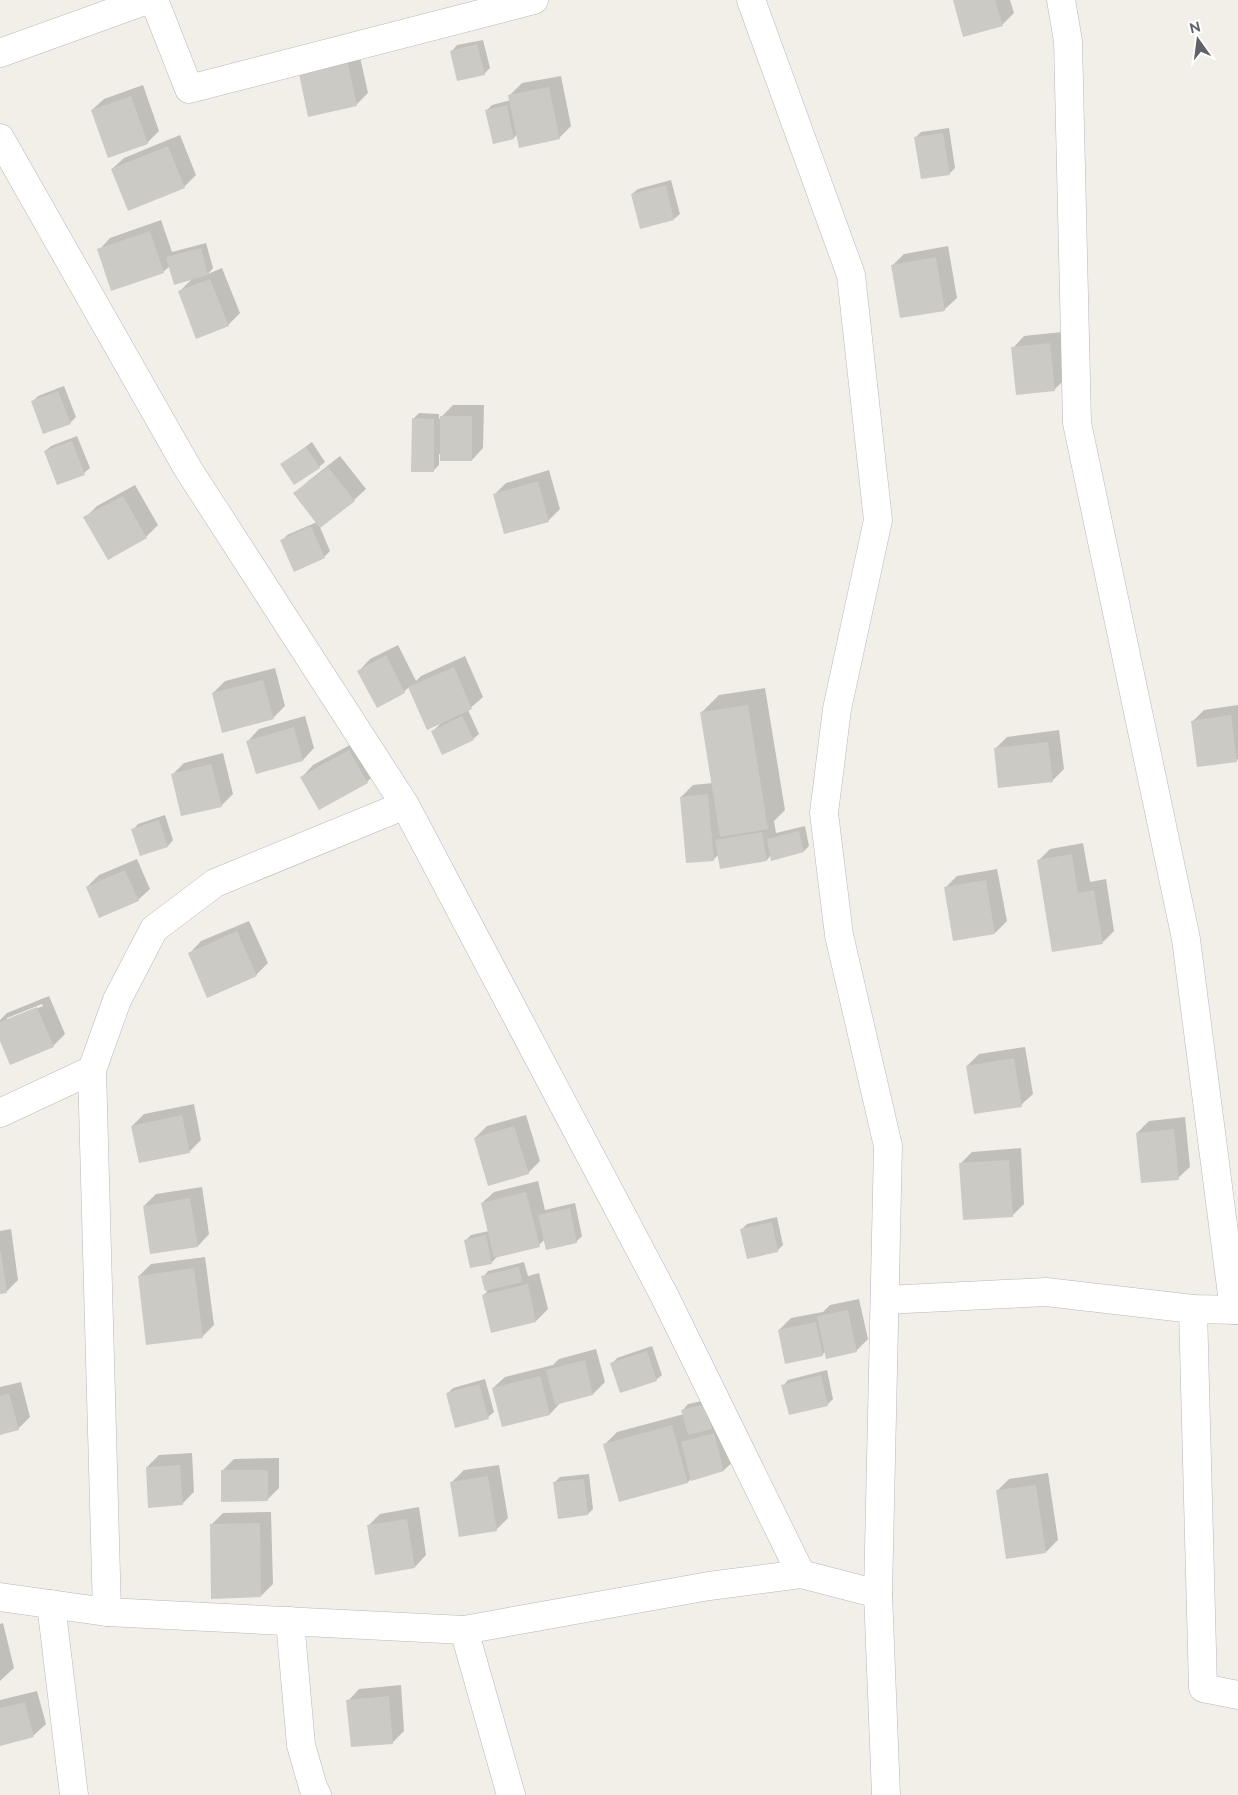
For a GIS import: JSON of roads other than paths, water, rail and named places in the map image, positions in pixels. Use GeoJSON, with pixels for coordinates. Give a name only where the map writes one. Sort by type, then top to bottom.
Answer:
{"type":"FeatureCollection","features":[{"type":"Feature","properties":{"kind":"street"},"geometry":{"type":"LineString","coordinates":[[0,53],[147,0]]}},
{"type":"Feature","properties":{"kind":"street"},"geometry":{"type":"LineString","coordinates":[[154,0],[189,89],[534,0]]}},
{"type":"Feature","properties":{"kind":"street"},"geometry":{"type":"LineString","coordinates":[[751,0],[851,275],[878,520],[837,709],[824,813],[839,935],[888,1146],[878,1594],[886,1795]]}},
{"type":"Feature","properties":{"kind":"street"},"geometry":{"type":"LineString","coordinates":[[884,1300],[1046,1292],[1193,1309],[1236,1310],[1186,939],[1077,423],[1068,41],[1061,0]]}},
{"type":"Feature","properties":{"kind":"street"},"geometry":{"type":"LineString","coordinates":[[0,138],[188,469],[405,805],[664,1295],[801,1574]]}},
{"type":"Feature","properties":{"kind":"street"},"geometry":{"type":"LineString","coordinates":[[107,1612],[92,1070],[116,1000],[154,929],[215,883],[405,805]]}},
{"type":"Feature","properties":{"kind":"street"},"geometry":{"type":"LineString","coordinates":[[0,1113],[92,1070]]}},
{"type":"Feature","properties":{"kind":"street"},"geometry":{"type":"LineString","coordinates":[[1193,1309],[1203,1688],[1238,1695]]}},
{"type":"Feature","properties":{"kind":"street"},"geometry":{"type":"LineString","coordinates":[[0,1597],[107,1612],[464,1630],[709,1586],[801,1574],[878,1594]]}},
{"type":"Feature","properties":{"kind":"street"},"geometry":{"type":"LineString","coordinates":[[51,1604],[74,1795]]}},
{"type":"Feature","properties":{"kind":"street"},"geometry":{"type":"LineString","coordinates":[[290,1621],[301,1745],[317,1795]]}},
{"type":"Feature","properties":{"kind":"street"},"geometry":{"type":"LineString","coordinates":[[464,1630],[511,1795]]}}]}
